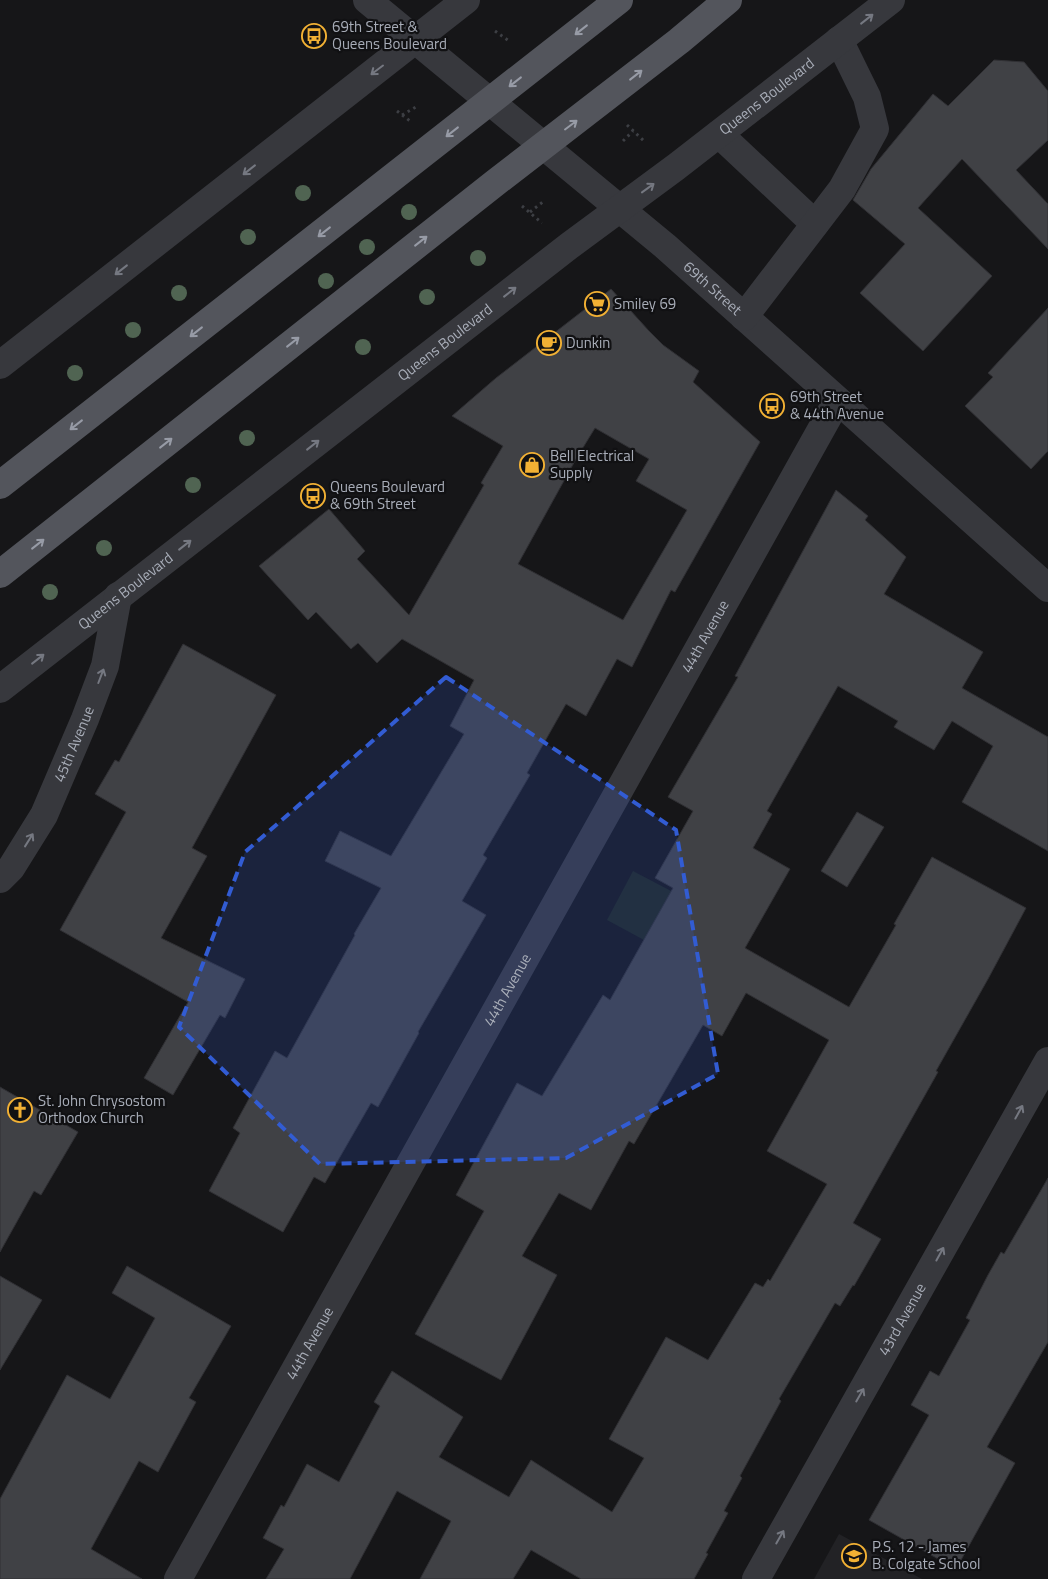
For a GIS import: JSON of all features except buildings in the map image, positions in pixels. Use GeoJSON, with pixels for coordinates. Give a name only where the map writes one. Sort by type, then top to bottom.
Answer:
{"type":"FeatureCollection","features":[{"type":"Feature","properties":{"kind":"main road"},"geometry":{"type":"LineString","coordinates":[[0,485],[619,0]]}},
{"type":"Feature","properties":{"kind":"main road"},"geometry":{"type":"LineString","coordinates":[[0,574],[495,183],[679,42],[728,0]]}},
{"type":"Feature","properties":{"kind":"street","name":"69th Street"},"geometry":{"type":"LineString","coordinates":[[367,0],[665,246],[1048,588]]}},
{"type":"Feature","properties":{"kind":"street"},"geometry":{"type":"LineString","coordinates":[[0,365],[466,0]]}},
{"type":"Feature","properties":{"kind":"street","name":"Queens Boulevard"},"geometry":{"type":"LineString","coordinates":[[0,689],[891,0]]}},
{"type":"Feature","properties":{"kind":"street"},"geometry":{"type":"LineString","coordinates":[[744,317],[842,189],[875,129],[867,97],[840,40]]}},
{"type":"Feature","properties":{"kind":"street"},"geometry":{"type":"LineString","coordinates":[[719,134],[815,224]]}},
{"type":"Feature","properties":{"kind":"street","name":"44th Avenue"},"geometry":{"type":"LineString","coordinates":[[178,1579],[838,401]]}},
{"type":"Feature","properties":{"kind":"street","name":"45th Avenue"},"geometry":{"type":"LineString","coordinates":[[0,879],[12,868],[44,815],[85,719],[105,666],[118,596]]}},
{"type":"Feature","properties":{"kind":"street","name":"43rd Avenue"},"geometry":{"type":"LineString","coordinates":[[756,1579],[1048,1061]]}},
{"type":"Feature","properties":{"kind":"path"},"geometry":{"type":"LineString","coordinates":[[495,32],[514,45]]}},
{"type":"Feature","properties":{"kind":"path"},"geometry":{"type":"LineString","coordinates":[[402,115],[416,107]]}},
{"type":"Feature","properties":{"kind":"path"},"geometry":{"type":"LineString","coordinates":[[397,111],[410,121]]}},
{"type":"Feature","properties":{"kind":"path"},"geometry":{"type":"LineString","coordinates":[[623,122],[644,141]]}},
{"type":"Feature","properties":{"kind":"path"},"geometry":{"type":"LineString","coordinates":[[623,141],[634,131]]}},
{"type":"Feature","properties":{"kind":"path"},"geometry":{"type":"LineString","coordinates":[[530,212],[544,201]]}},
{"type":"Feature","properties":{"kind":"path"},"geometry":{"type":"LineString","coordinates":[[518,203],[543,224]]}},
{"type":"Feature","properties":{"kind":"highlighted area"},"geometry":{"type":"Polygon","coordinates":[[[446,677],[676,830],[718,1074],[566,1158],[320,1164],[179,1027],[245,852],[446,677]]]}},
{"type":"Feature","properties":{"kind":"shaded area"},"geometry":{"type":"Polygon","coordinates":[[[633,871],[753,934],[644,940],[607,920],[633,871]]]}},
{"type":"Feature","properties":{"kind":"shaded area","name":"P.S. 12 - James B. Colgate School"},"geometry":{"type":"Polygon","coordinates":[[[839,1534],[922,1579],[814,1579],[839,1534]]]}},
{"type":"Feature","properties":{"kind":"place","name":"69th Street & Queens Boulevard"},"geometry":{"type":"Point","coordinates":[314,36]}},
{"type":"Feature","properties":{"kind":"place","name":"Smiley 69"},"geometry":{"type":"Point","coordinates":[597,304]}},
{"type":"Feature","properties":{"kind":"place","name":"Dunkin"},"geometry":{"type":"Point","coordinates":[549,343]}},
{"type":"Feature","properties":{"kind":"place","name":"69th Street & 44th Avenue"},"geometry":{"type":"Point","coordinates":[772,406]}},
{"type":"Feature","properties":{"kind":"place","name":"Bell Electrical Supply"},"geometry":{"type":"Point","coordinates":[532,465]}},
{"type":"Feature","properties":{"kind":"place","name":"Queens Boulevard & 69th Street"},"geometry":{"type":"Point","coordinates":[313,496]}},
{"type":"Feature","properties":{"kind":"place","name":"St. John Chrysostom Orthodox Church"},"geometry":{"type":"Point","coordinates":[20,1110]}},
{"type":"Feature","properties":{"kind":"place","name":"P.S. 12 - James B. Colgate School"},"geometry":{"type":"Point","coordinates":[854,1556]}}]}
